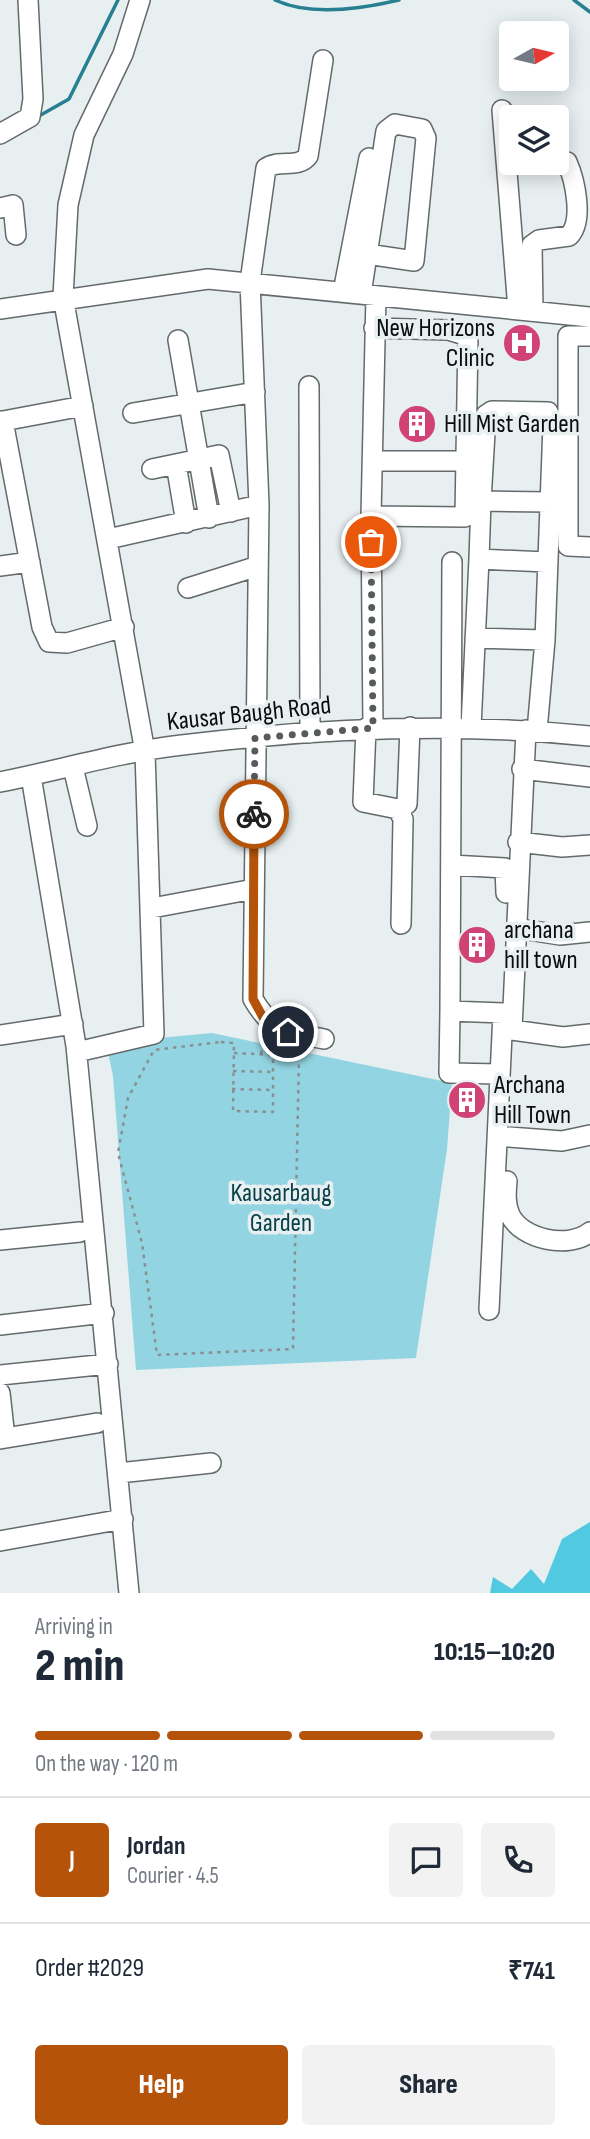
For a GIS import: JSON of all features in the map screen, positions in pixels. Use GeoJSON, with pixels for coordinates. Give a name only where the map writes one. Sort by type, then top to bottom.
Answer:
{"type":"FeatureCollection","features":[{"type":"Feature","properties":{"kind":"street"},"geometry":{"type":"LineString","coordinates":[[0,134],[30,117],[33,99],[28,0]]}},
{"type":"Feature","properties":{"kind":"street"},"geometry":{"type":"LineString","coordinates":[[77,1052],[154,1034],[145,752],[63,297],[68,205],[84,135],[122,54],[140,0]]}},
{"type":"Feature","properties":{"kind":"street"},"geometry":{"type":"LineString","coordinates":[[323,60],[308,156],[299,163],[272,164],[266,168],[250,282],[259,505],[253,999],[265,1021],[288,1032],[324,1039]]}},
{"type":"Feature","properties":{"kind":"street"},"geometry":{"type":"LineString","coordinates":[[360,294],[386,131],[395,124],[422,129],[426,138],[414,261],[368,254]]}},
{"type":"Feature","properties":{"kind":"street"},"geometry":{"type":"LineString","coordinates":[[369,158],[360,294],[374,328],[374,461],[370,516],[370,728],[363,802],[398,809],[403,819],[401,924]]}},
{"type":"Feature","properties":{"kind":"street"},"geometry":{"type":"LineString","coordinates":[[525,310],[532,244],[538,240],[569,236],[578,222],[569,166]]}},
{"type":"Feature","properties":{"kind":"street"},"geometry":{"type":"LineString","coordinates":[[509,175],[525,310]]}},
{"type":"Feature","properties":{"kind":"street"},"geometry":{"type":"LineString","coordinates":[[0,208],[13,205],[16,235]]}},
{"type":"Feature","properties":{"kind":"street"},"geometry":{"type":"LineString","coordinates":[[0,309],[63,297],[208,279],[590,317]]}},
{"type":"Feature","properties":{"kind":"street"},"geometry":{"type":"LineString","coordinates":[[370,516],[465,517],[467,461],[468,336],[448,330],[374,328]]}},
{"type":"Feature","properties":{"kind":"street"},"geometry":{"type":"LineString","coordinates":[[590,336],[568,336],[568,546],[590,547]]}},
{"type":"Feature","properties":{"kind":"street"},"geometry":{"type":"LineString","coordinates":[[178,340],[201,458],[209,518]]}},
{"type":"Feature","properties":{"kind":"street"},"geometry":{"type":"LineString","coordinates":[[309,386],[310,733]]}},
{"type":"Feature","properties":{"kind":"street"},"geometry":{"type":"LineString","coordinates":[[133,413],[254,392]]}},
{"type":"Feature","properties":{"kind":"street"},"geometry":{"type":"LineString","coordinates":[[83,406],[1,421],[42,627],[50,642],[67,643],[124,627]]}},
{"type":"Feature","properties":{"kind":"street"},"geometry":{"type":"LineString","coordinates":[[471,727],[484,420],[492,411],[548,412],[552,416],[545,640],[532,730],[522,769],[515,928],[500,1074],[489,1310]]}},
{"type":"Feature","properties":{"kind":"street"},"geometry":{"type":"LineString","coordinates":[[152,469],[201,458],[222,458],[231,512]]}},
{"type":"Feature","properties":{"kind":"street"},"geometry":{"type":"LineString","coordinates":[[374,461],[467,461]]}},
{"type":"Feature","properties":{"kind":"street"},"geometry":{"type":"LineString","coordinates":[[176,464],[186,523]]}},
{"type":"Feature","properties":{"kind":"street"},"geometry":{"type":"LineString","coordinates":[[481,501],[550,502]]}},
{"type":"Feature","properties":{"kind":"street"},"geometry":{"type":"LineString","coordinates":[[108,539],[259,505]]}},
{"type":"Feature","properties":{"kind":"street"},"geometry":{"type":"LineString","coordinates":[[479,559],[546,562]]}},
{"type":"Feature","properties":{"kind":"street"},"geometry":{"type":"LineString","coordinates":[[0,566],[30,562]]}},
{"type":"Feature","properties":{"kind":"street"},"geometry":{"type":"LineString","coordinates":[[452,562],[449,1073],[500,1074]]}},
{"type":"Feature","properties":{"kind":"street"},"geometry":{"type":"LineString","coordinates":[[188,588],[258,566]]}},
{"type":"Feature","properties":{"kind":"street"},"geometry":{"type":"LineString","coordinates":[[475,638],[545,640]]}},
{"type":"Feature","properties":{"kind":"street","name":"Kausar Baugh Road"},"geometry":{"type":"LineString","coordinates":[[0,782],[180,745],[370,728],[449,726],[590,736]]}},
{"type":"Feature","properties":{"kind":"street"},"geometry":{"type":"LineString","coordinates":[[407,804],[410,727]]}},
{"type":"Feature","properties":{"kind":"street"},"geometry":{"type":"LineString","coordinates":[[73,767],[86,826]]}},
{"type":"Feature","properties":{"kind":"street"},"geometry":{"type":"LineString","coordinates":[[522,769],[590,777]]}},
{"type":"Feature","properties":{"kind":"street"},"geometry":{"type":"LineString","coordinates":[[31,776],[77,1052],[130,1593]]}},
{"type":"Feature","properties":{"kind":"street"},"geometry":{"type":"LineString","coordinates":[[518,842],[562,847],[590,845]]}},
{"type":"Feature","properties":{"kind":"street"},"geometry":{"type":"LineString","coordinates":[[451,865],[505,868],[509,1137],[506,1201],[511,1218],[532,1234],[556,1241],[584,1236],[590,1232]]}},
{"type":"Feature","properties":{"kind":"street"},"geometry":{"type":"LineString","coordinates":[[152,908],[254,889]]}},
{"type":"Feature","properties":{"kind":"street"},"geometry":{"type":"LineString","coordinates":[[515,928],[560,935],[590,932]]}},
{"type":"Feature","properties":{"kind":"street"},"geometry":{"type":"LineString","coordinates":[[450,1012],[507,1022],[564,1037],[590,1034]]}},
{"type":"Feature","properties":{"kind":"street"},"geometry":{"type":"LineString","coordinates":[[0,1035],[73,1024]]}},
{"type":"Feature","properties":{"kind":"street"},"geometry":{"type":"LineString","coordinates":[[509,1137],[562,1141],[590,1135]]}},
{"type":"Feature","properties":{"kind":"street"},"geometry":{"type":"LineString","coordinates":[[0,1240],[80,1232]]}},
{"type":"Feature","properties":{"kind":"street"},"geometry":{"type":"LineString","coordinates":[[0,1325],[104,1313]]}},
{"type":"Feature","properties":{"kind":"street"},"geometry":{"type":"LineString","coordinates":[[0,1375],[108,1364]]}},
{"type":"Feature","properties":{"kind":"street"},"geometry":{"type":"LineString","coordinates":[[0,1393],[3,1438],[97,1423]]}},
{"type":"Feature","properties":{"kind":"street"},"geometry":{"type":"LineString","coordinates":[[119,1473],[211,1463]]}},
{"type":"Feature","properties":{"kind":"street"},"geometry":{"type":"LineString","coordinates":[[0,1541],[123,1519]]}},
{"type":"Feature","properties":{"kind":"path"},"geometry":{"type":"LineString","coordinates":[[233,1053],[299,1056],[293,1349],[158,1355],[142,1243],[118,1153],[128,1098],[154,1050],[221,1042],[234,1043],[233,1053],[232,1089],[233,1111],[273,1112],[273,1055]]}},
{"type":"Feature","properties":{"kind":"path"},"geometry":{"type":"LineString","coordinates":[[233,1071],[274,1072]]}},
{"type":"Feature","properties":{"kind":"path"},"geometry":{"type":"LineString","coordinates":[[232,1089],[273,1090]]}},
{"type":"Feature","properties":{"kind":"green space","name":"Kausarbaug Garden"},"geometry":{"type":"Polygon","coordinates":[[[212,1033],[452,1083],[447,1149],[416,1358],[136,1370],[113,1076],[106,1043],[212,1033]]]}},
{"type":"Feature","properties":{"kind":"shaded area"},"geometry":{"type":"Polygon","coordinates":[[[590,1522],[590,1593],[490,1593],[493,1577],[512,1589],[531,1569],[544,1584],[562,1539],[590,1522]]]}},
{"type":"Feature","properties":{"kind":"waterway"},"geometry":{"type":"LineString","coordinates":[[39,116],[69,99],[118,0]]}},
{"type":"Feature","properties":{"kind":"waterway"},"geometry":{"type":"LineString","coordinates":[[275,0],[303,8],[319,9],[352,8],[399,0]]}},
{"type":"Feature","properties":{"kind":"waterway"},"geometry":{"type":"LineString","coordinates":[[574,0],[590,12]]}},
{"type":"Feature","properties":{"kind":"way so far"},"geometry":{"type":"LineString","coordinates":[[254,814],[255,738],[373,728],[371,542]]}},
{"type":"Feature","properties":{"kind":"place","name":"New Horizons Clinic"},"geometry":{"type":"Point","coordinates":[522,343]}},
{"type":"Feature","properties":{"kind":"place","name":"Hill Mist Garden"},"geometry":{"type":"Point","coordinates":[417,424]}},
{"type":"Feature","properties":{"kind":"place","name":"archana hill town"},"geometry":{"type":"Point","coordinates":[477,945]}},
{"type":"Feature","properties":{"kind":"place","name":"Archana Hill Town"},"geometry":{"type":"Point","coordinates":[467,1100]}},
{"type":"Feature","properties":{"kind":"route"},"geometry":{"type":"LineString","coordinates":[[254,814],[253,999],[265,1021],[288,1032]]}}]}
